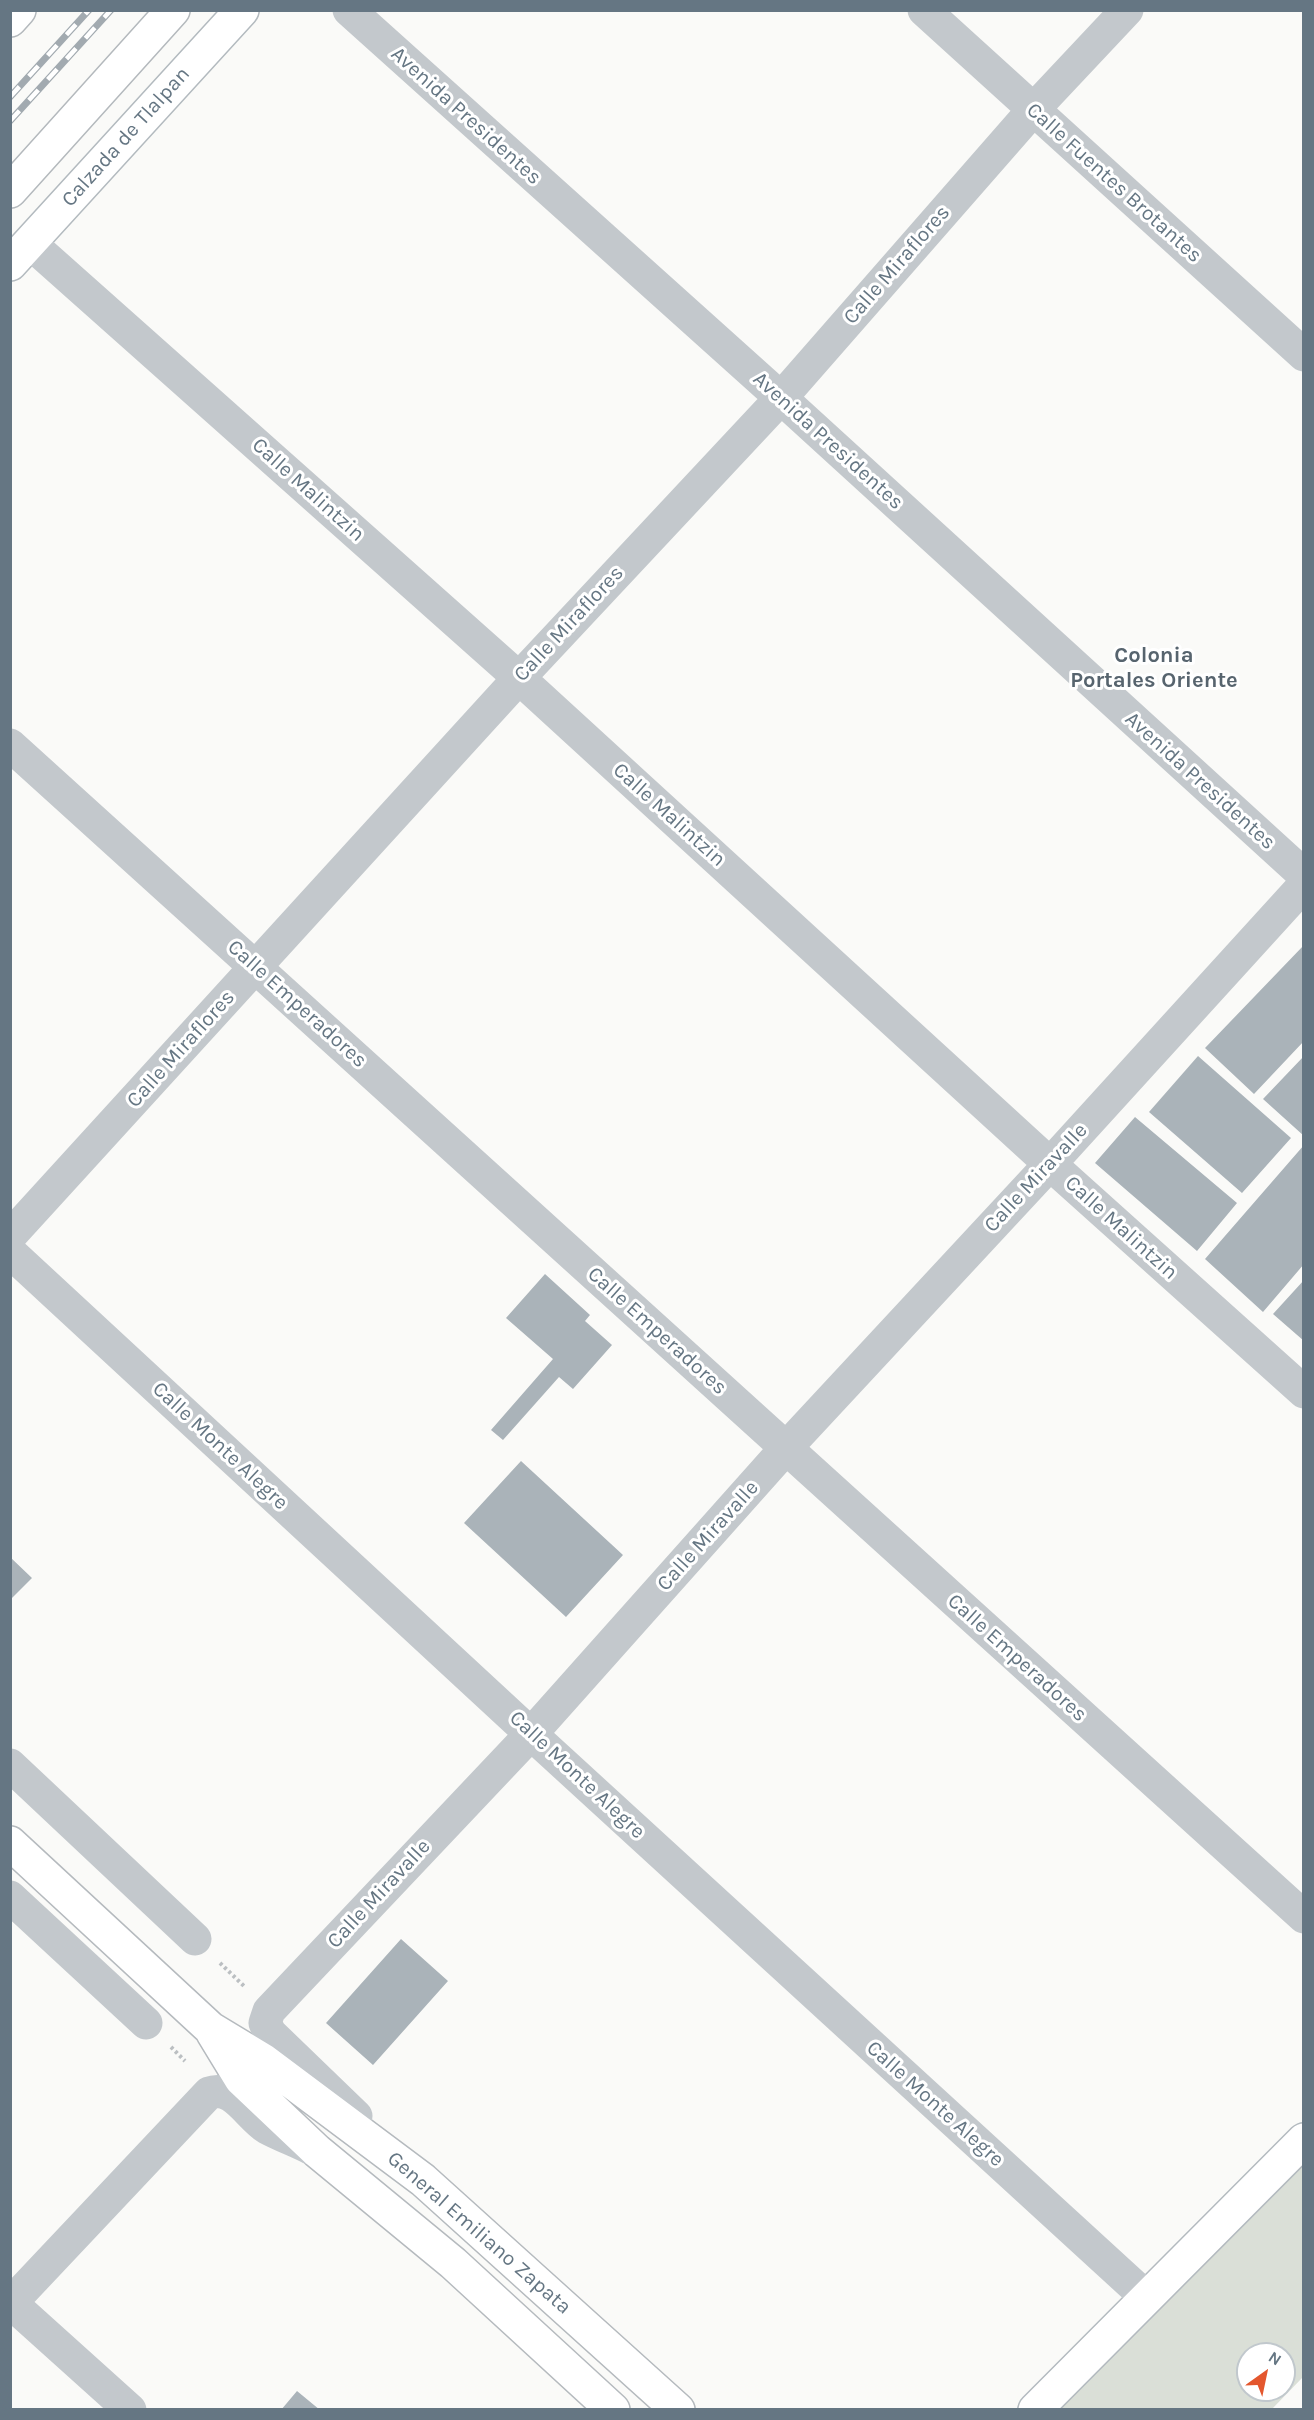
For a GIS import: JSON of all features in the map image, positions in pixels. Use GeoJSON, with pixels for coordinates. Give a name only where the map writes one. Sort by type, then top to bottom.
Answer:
{"type":"FeatureCollection","features":[{"type":"Feature","properties":{"kind":"main road"},"geometry":{"type":"LineString","coordinates":[[10,20],[19,10]]}},
{"type":"Feature","properties":{"kind":"main road"},"geometry":{"type":"LineString","coordinates":[[10,191],[173,10]]}},
{"type":"Feature","properties":{"kind":"main road","name":"Calzada de Tlalpan"},"geometry":{"type":"LineString","coordinates":[[20,254],[242,10]]}},
{"type":"Feature","properties":{"kind":"main road","name":"General Emiliano Zapata"},"geometry":{"type":"LineString","coordinates":[[10,1843],[211,2029],[264,2061],[423,2180],[678,2409]]}},
{"type":"Feature","properties":{"kind":"main road","name":"General Emiliano Zapata"},"geometry":{"type":"LineString","coordinates":[[211,2029],[241,2079],[317,2151],[453,2263],[613,2409]]}},
{"type":"Feature","properties":{"kind":"main road"},"geometry":{"type":"LineString","coordinates":[[1035,2409],[1304,2140]]}},
{"type":"Feature","properties":{"kind":"street","name":"Avenida Presidentes"},"geometry":{"type":"LineString","coordinates":[[349,10],[781,398],[1304,875]]}},
{"type":"Feature","properties":{"kind":"street","name":"Calle Fuentes Brotantes"},"geometry":{"type":"LineString","coordinates":[[924,10],[1304,356]]}},
{"type":"Feature","properties":{"kind":"street","name":"Calle Miraflores"},"geometry":{"type":"LineString","coordinates":[[10,1236],[519,678],[781,398],[1033,110],[1127,10]]}},
{"type":"Feature","properties":{"kind":"street","name":"Calle Malintzin"},"geometry":{"type":"LineString","coordinates":[[20,254],[519,678],[1050,1164],[1304,1392]]}},
{"type":"Feature","properties":{"kind":"street","name":"Calle Emperadores"},"geometry":{"type":"LineString","coordinates":[[10,745],[1304,1917]]}},
{"type":"Feature","properties":{"kind":"street","name":"Calle Miravalle"},"geometry":{"type":"LineString","coordinates":[[269,2011],[531,1734],[786,1448],[1050,1164],[1304,885]]}},
{"type":"Feature","properties":{"kind":"street","name":"Calle Monte Alegre"},"geometry":{"type":"LineString","coordinates":[[10,1252],[531,1734],[1146,2297]]}},
{"type":"Feature","properties":{"kind":"street"},"geometry":{"type":"LineString","coordinates":[[10,1765],[195,1939]]}},
{"type":"Feature","properties":{"kind":"street"},"geometry":{"type":"LineString","coordinates":[[10,1897],[146,2023]]}},
{"type":"Feature","properties":{"kind":"street"},"geometry":{"type":"LineString","coordinates":[[269,2011],[265,2023],[270,2033],[423,2180]]}},
{"type":"Feature","properties":{"kind":"street"},"geometry":{"type":"LineString","coordinates":[[130,2409],[11,2303],[202,2099],[216,2091],[234,2099],[265,2127],[317,2151]]}},
{"type":"Feature","properties":{"kind":"path"},"geometry":{"type":"LineString","coordinates":[[195,1939],[269,2011]]}},
{"type":"Feature","properties":{"kind":"path"},"geometry":{"type":"LineString","coordinates":[[146,2023],[216,2091]]}},
{"type":"Feature","properties":{"kind":"shaded area"},"geometry":{"type":"Polygon","coordinates":[[[1303,2155],[1303,2377],[1296,2384],[1296,2342],[1236,2342],[1236,2402],[1279,2402],[1272,2409],[1048,2410],[1303,2155]]]}},
{"type":"Feature","properties":{"kind":"building"},"geometry":{"type":"Polygon","coordinates":[[[1304,945],[1304,1041],[1254,1094],[1205,1048],[1304,945]]]}},
{"type":"Feature","properties":{"kind":"building"},"geometry":{"type":"Polygon","coordinates":[[[1198,1056],[1291,1138],[1242,1193],[1149,1112],[1198,1056]]]}},
{"type":"Feature","properties":{"kind":"building"},"geometry":{"type":"Polygon","coordinates":[[[1304,1056],[1304,1136],[1263,1099],[1304,1056]]]}},
{"type":"Feature","properties":{"kind":"building"},"geometry":{"type":"Polygon","coordinates":[[[1135,1117],[1237,1203],[1197,1251],[1095,1163],[1135,1117]]]}},
{"type":"Feature","properties":{"kind":"building"},"geometry":{"type":"Polygon","coordinates":[[[1304,1145],[1304,1264],[1263,1312],[1205,1259],[1304,1145]]]}},
{"type":"Feature","properties":{"kind":"building"},"geometry":{"type":"Polygon","coordinates":[[[545,1274],[590,1315],[585,1321],[612,1345],[573,1389],[559,1377],[503,1440],[491,1430],[553,1359],[506,1318],[545,1274]]]}},
{"type":"Feature","properties":{"kind":"building"},"geometry":{"type":"Polygon","coordinates":[[[1304,1280],[1304,1341],[1273,1314],[1304,1280]]]}},
{"type":"Feature","properties":{"kind":"building"},"geometry":{"type":"Polygon","coordinates":[[[521,1461],[623,1555],[566,1617],[464,1523],[521,1461]]]}},
{"type":"Feature","properties":{"kind":"building"},"geometry":{"type":"Polygon","coordinates":[[[10,1557],[32,1578],[10,1600],[10,1557]]]}},
{"type":"Feature","properties":{"kind":"building"},"geometry":{"type":"Polygon","coordinates":[[[401,1939],[448,1981],[373,2065],[326,2023],[401,1939]]]}},
{"type":"Feature","properties":{"kind":"building"},"geometry":{"type":"Polygon","coordinates":[[[297,2391],[320,2410],[281,2410],[297,2391]]]}},
{"type":"Feature","properties":{"kind":"railway"},"geometry":{"type":"LineString","coordinates":[[10,97],[89,10]]}},
{"type":"Feature","properties":{"kind":"railway"},"geometry":{"type":"LineString","coordinates":[[10,121],[111,10]]}},
{"type":"Feature","properties":{"kind":"district","name":"Colonia Portales Oriente"},"geometry":{"type":"Point","coordinates":[1154,668]}}]}
